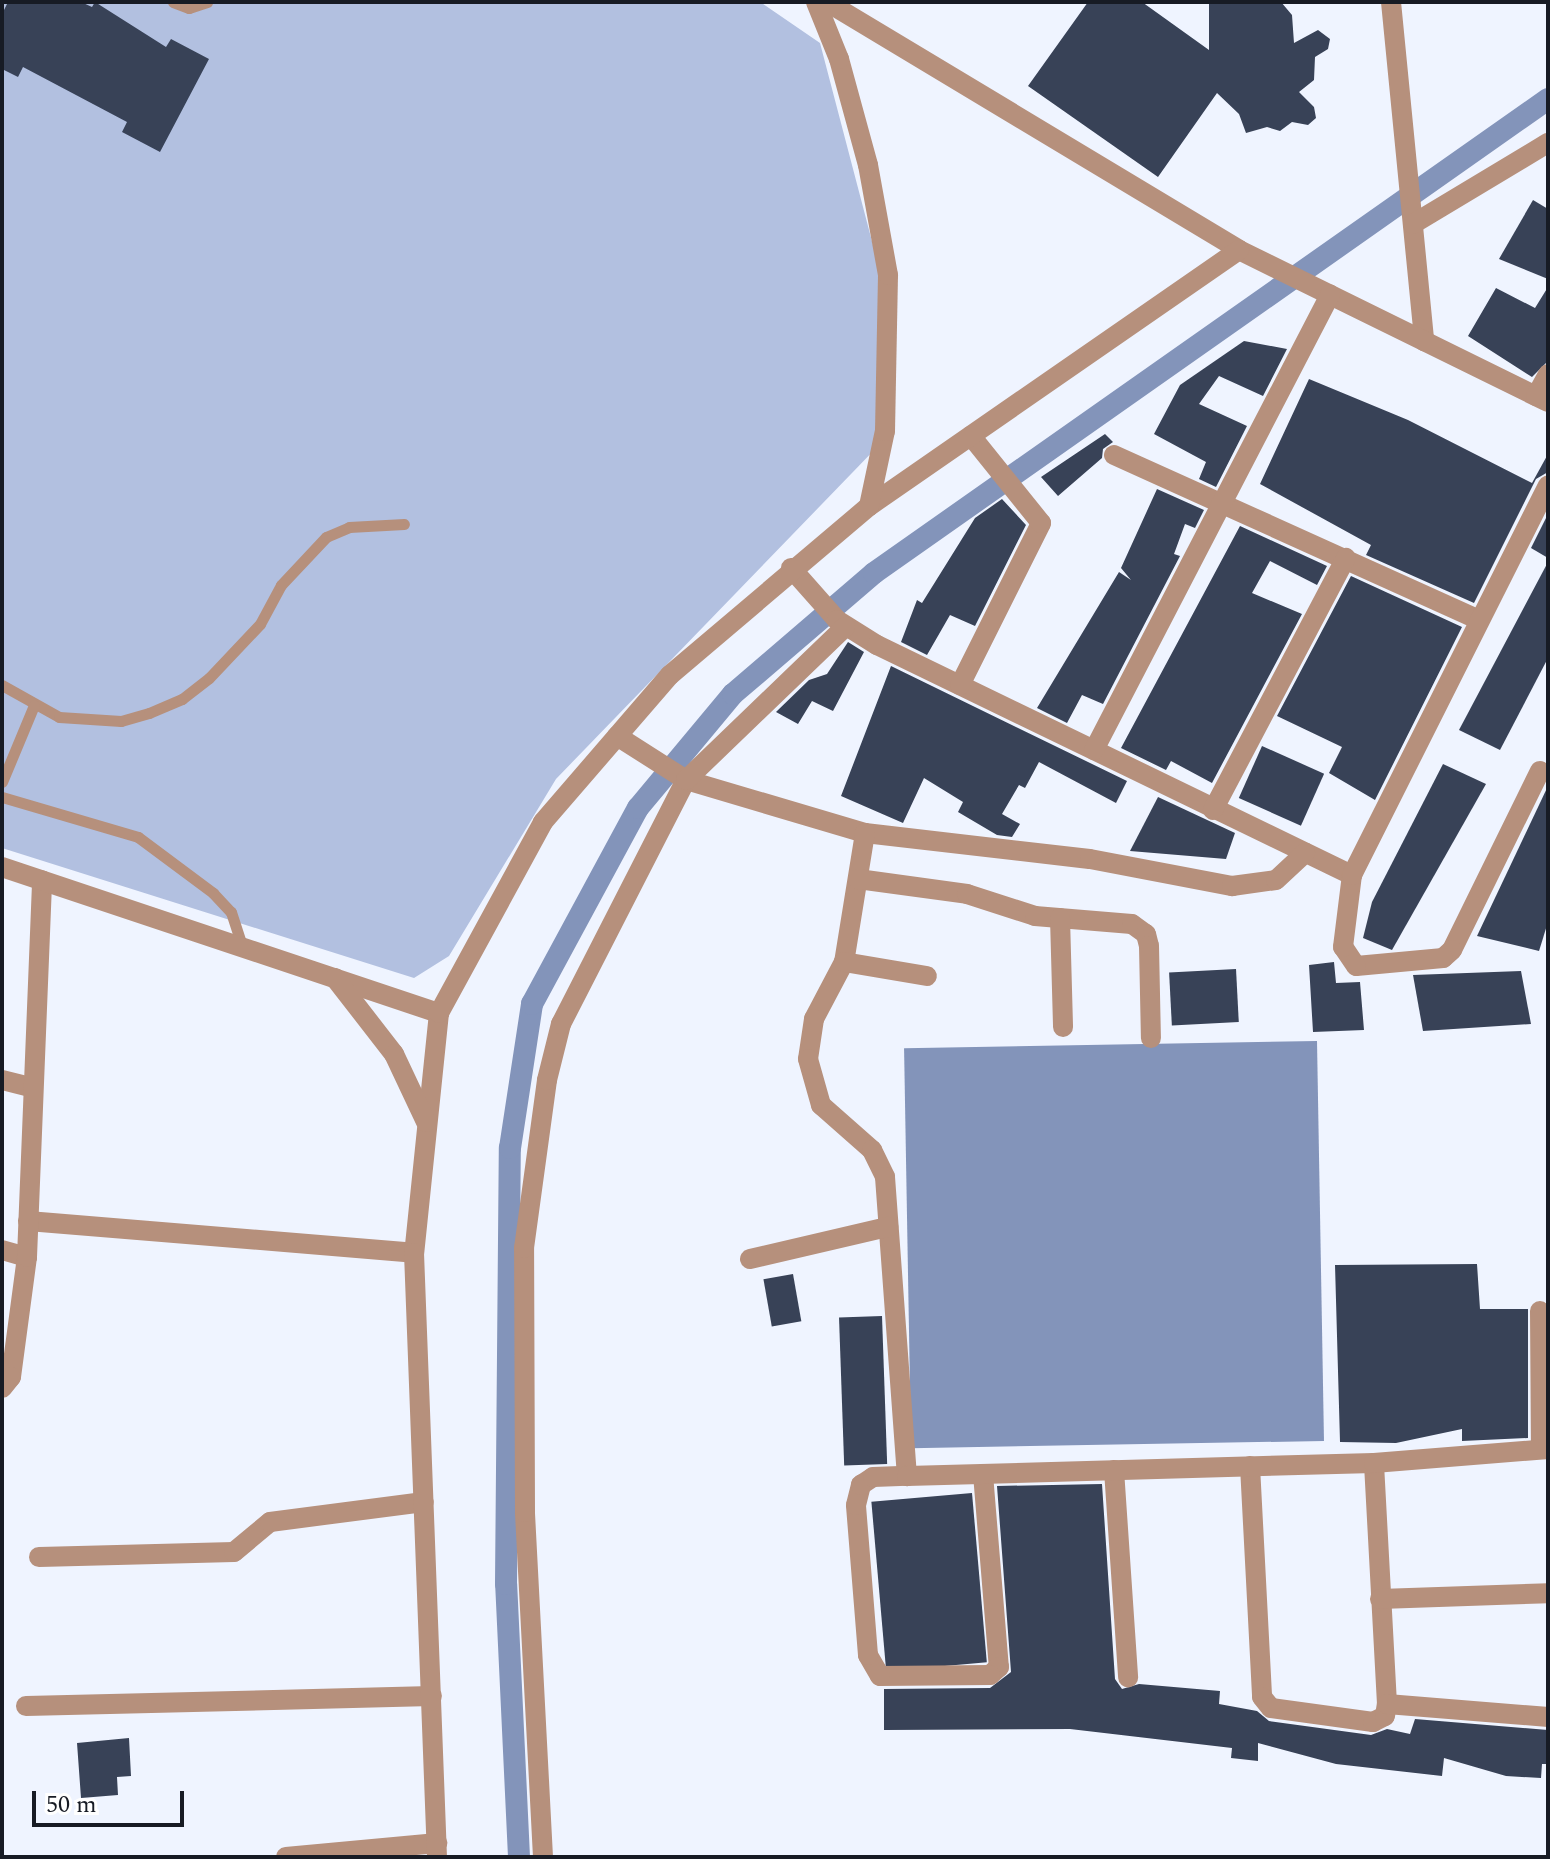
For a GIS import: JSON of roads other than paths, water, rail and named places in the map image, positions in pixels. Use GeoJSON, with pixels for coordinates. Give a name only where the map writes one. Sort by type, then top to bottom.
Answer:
{"type":"FeatureCollection","features":[{"type":"Feature","properties":{"kind":"street"},"geometry":{"type":"LineString","coordinates":[[816,2],[839,59],[868,165],[888,275],[885,431],[869,506]]}},
{"type":"Feature","properties":{"kind":"street"},"geometry":{"type":"LineString","coordinates":[[827,2],[1239,250],[1542,399],[1548,374]]}},
{"type":"Feature","properties":{"kind":"street"},"geometry":{"type":"LineString","coordinates":[[1391,2],[1424,341]]}},
{"type":"Feature","properties":{"kind":"street"},"geometry":{"type":"LineString","coordinates":[[1413,224],[1548,143]]}},
{"type":"Feature","properties":{"kind":"street"},"geometry":{"type":"LineString","coordinates":[[286,1857],[437,1850],[414,1253],[427,1126],[439,1013],[543,822],[670,675],[791,568],[869,506],[1239,250]]}},
{"type":"Feature","properties":{"kind":"street"},"geometry":{"type":"LineString","coordinates":[[1094,750],[1330,295]]}},
{"type":"Feature","properties":{"kind":"street"},"geometry":{"type":"LineString","coordinates":[[960,685],[1037,540],[1039,515],[971,436]]}},
{"type":"Feature","properties":{"kind":"street"},"geometry":{"type":"LineString","coordinates":[[1114,455],[1223,501],[1477,619]]}},
{"type":"Feature","properties":{"kind":"street"},"geometry":{"type":"LineString","coordinates":[[1540,771],[1452,950],[1443,958],[1356,966],[1343,947],[1352,875],[1477,619],[1548,485]]}},
{"type":"Feature","properties":{"kind":"street"},"geometry":{"type":"LineString","coordinates":[[1213,810],[1346,558]]}},
{"type":"Feature","properties":{"kind":"street"},"geometry":{"type":"LineString","coordinates":[[791,568],[811,595],[841,623],[1213,810],[1352,875]]}},
{"type":"Feature","properties":{"kind":"street"},"geometry":{"type":"LineString","coordinates":[[543,1857],[525,1512],[524,1248],[532,1171],[561,1024],[680,776],[841,623]]}},
{"type":"Feature","properties":{"kind":"street"},"geometry":{"type":"LineString","coordinates":[[617,736],[680,776],[865,833],[1090,859],[1232,886],[1276,880],[1305,853]]}},
{"type":"Feature","properties":{"kind":"street"},"geometry":{"type":"LineString","coordinates":[[865,833],[844,962],[807,1039],[811,1079],[821,1105],[880,1160],[907,1476]]}},
{"type":"Feature","properties":{"kind":"street"},"geometry":{"type":"LineString","coordinates":[[2,867],[439,1013]]}},
{"type":"Feature","properties":{"kind":"street"},"geometry":{"type":"LineString","coordinates":[[858,879],[967,894],[1013,912],[1132,924],[1146,934],[1151,1038]]}},
{"type":"Feature","properties":{"kind":"street"},"geometry":{"type":"LineString","coordinates":[[2,1388],[11,1377],[27,1257],[31,1087],[42,880]]}},
{"type":"Feature","properties":{"kind":"street"},"geometry":{"type":"LineString","coordinates":[[1060,918],[1063,1027]]}},
{"type":"Feature","properties":{"kind":"street"},"geometry":{"type":"LineString","coordinates":[[844,962],[927,976]]}},
{"type":"Feature","properties":{"kind":"street"},"geometry":{"type":"LineString","coordinates":[[335,978],[394,1054],[427,1126]]}},
{"type":"Feature","properties":{"kind":"street"},"geometry":{"type":"LineString","coordinates":[[2,1080],[31,1087]]}},
{"type":"Feature","properties":{"kind":"street"},"geometry":{"type":"LineString","coordinates":[[28,1221],[414,1253]]}},
{"type":"Feature","properties":{"kind":"street"},"geometry":{"type":"LineString","coordinates":[[750,1259],[888,1227]]}},
{"type":"Feature","properties":{"kind":"street"},"geometry":{"type":"LineString","coordinates":[[2,1250],[27,1257]]}},
{"type":"Feature","properties":{"kind":"street"},"geometry":{"type":"LineString","coordinates":[[983,1474],[999,1667],[990,1675],[894,1678],[874,1671],[868,1655],[856,1505],[866,1480],[907,1476],[1374,1463],[1544,1449],[1540,1311]]}},
{"type":"Feature","properties":{"kind":"street"},"geometry":{"type":"LineString","coordinates":[[1250,1466],[1262,1697],[1271,1708],[1373,1722],[1385,1716],[1387,1704],[1374,1463]]}},
{"type":"Feature","properties":{"kind":"street"},"geometry":{"type":"LineString","coordinates":[[1114,1470],[1128,1678]]}},
{"type":"Feature","properties":{"kind":"street"},"geometry":{"type":"LineString","coordinates":[[39,1557],[234,1552],[270,1522],[424,1502]]}},
{"type":"Feature","properties":{"kind":"street"},"geometry":{"type":"LineString","coordinates":[[1380,1599],[1548,1593]]}},
{"type":"Feature","properties":{"kind":"street"},"geometry":{"type":"LineString","coordinates":[[26,1706],[432,1696]]}},
{"type":"Feature","properties":{"kind":"street"},"geometry":{"type":"LineString","coordinates":[[1387,1704],[1548,1717]]}},
{"type":"Feature","properties":{"kind":"lane"},"geometry":{"type":"LineString","coordinates":[[173,2],[189,8],[207,2]]}},
{"type":"Feature","properties":{"kind":"lane"},"geometry":{"type":"LineString","coordinates":[[2,685],[59,717],[121,721],[182,699],[260,624],[281,585],[326,537],[349,527],[404,524]]}},
{"type":"Feature","properties":{"kind":"lane"},"geometry":{"type":"LineString","coordinates":[[2,782],[34,705]]}},
{"type":"Feature","properties":{"kind":"lane"},"geometry":{"type":"LineString","coordinates":[[2,797],[138,837],[231,912],[242,947]]}},
{"type":"Feature","properties":{"kind":"waterway"},"geometry":{"type":"LineString","coordinates":[[519,1857],[506,1584],[510,1148],[532,1004],[638,808],[733,694],[874,573],[1548,99]]}}]}
